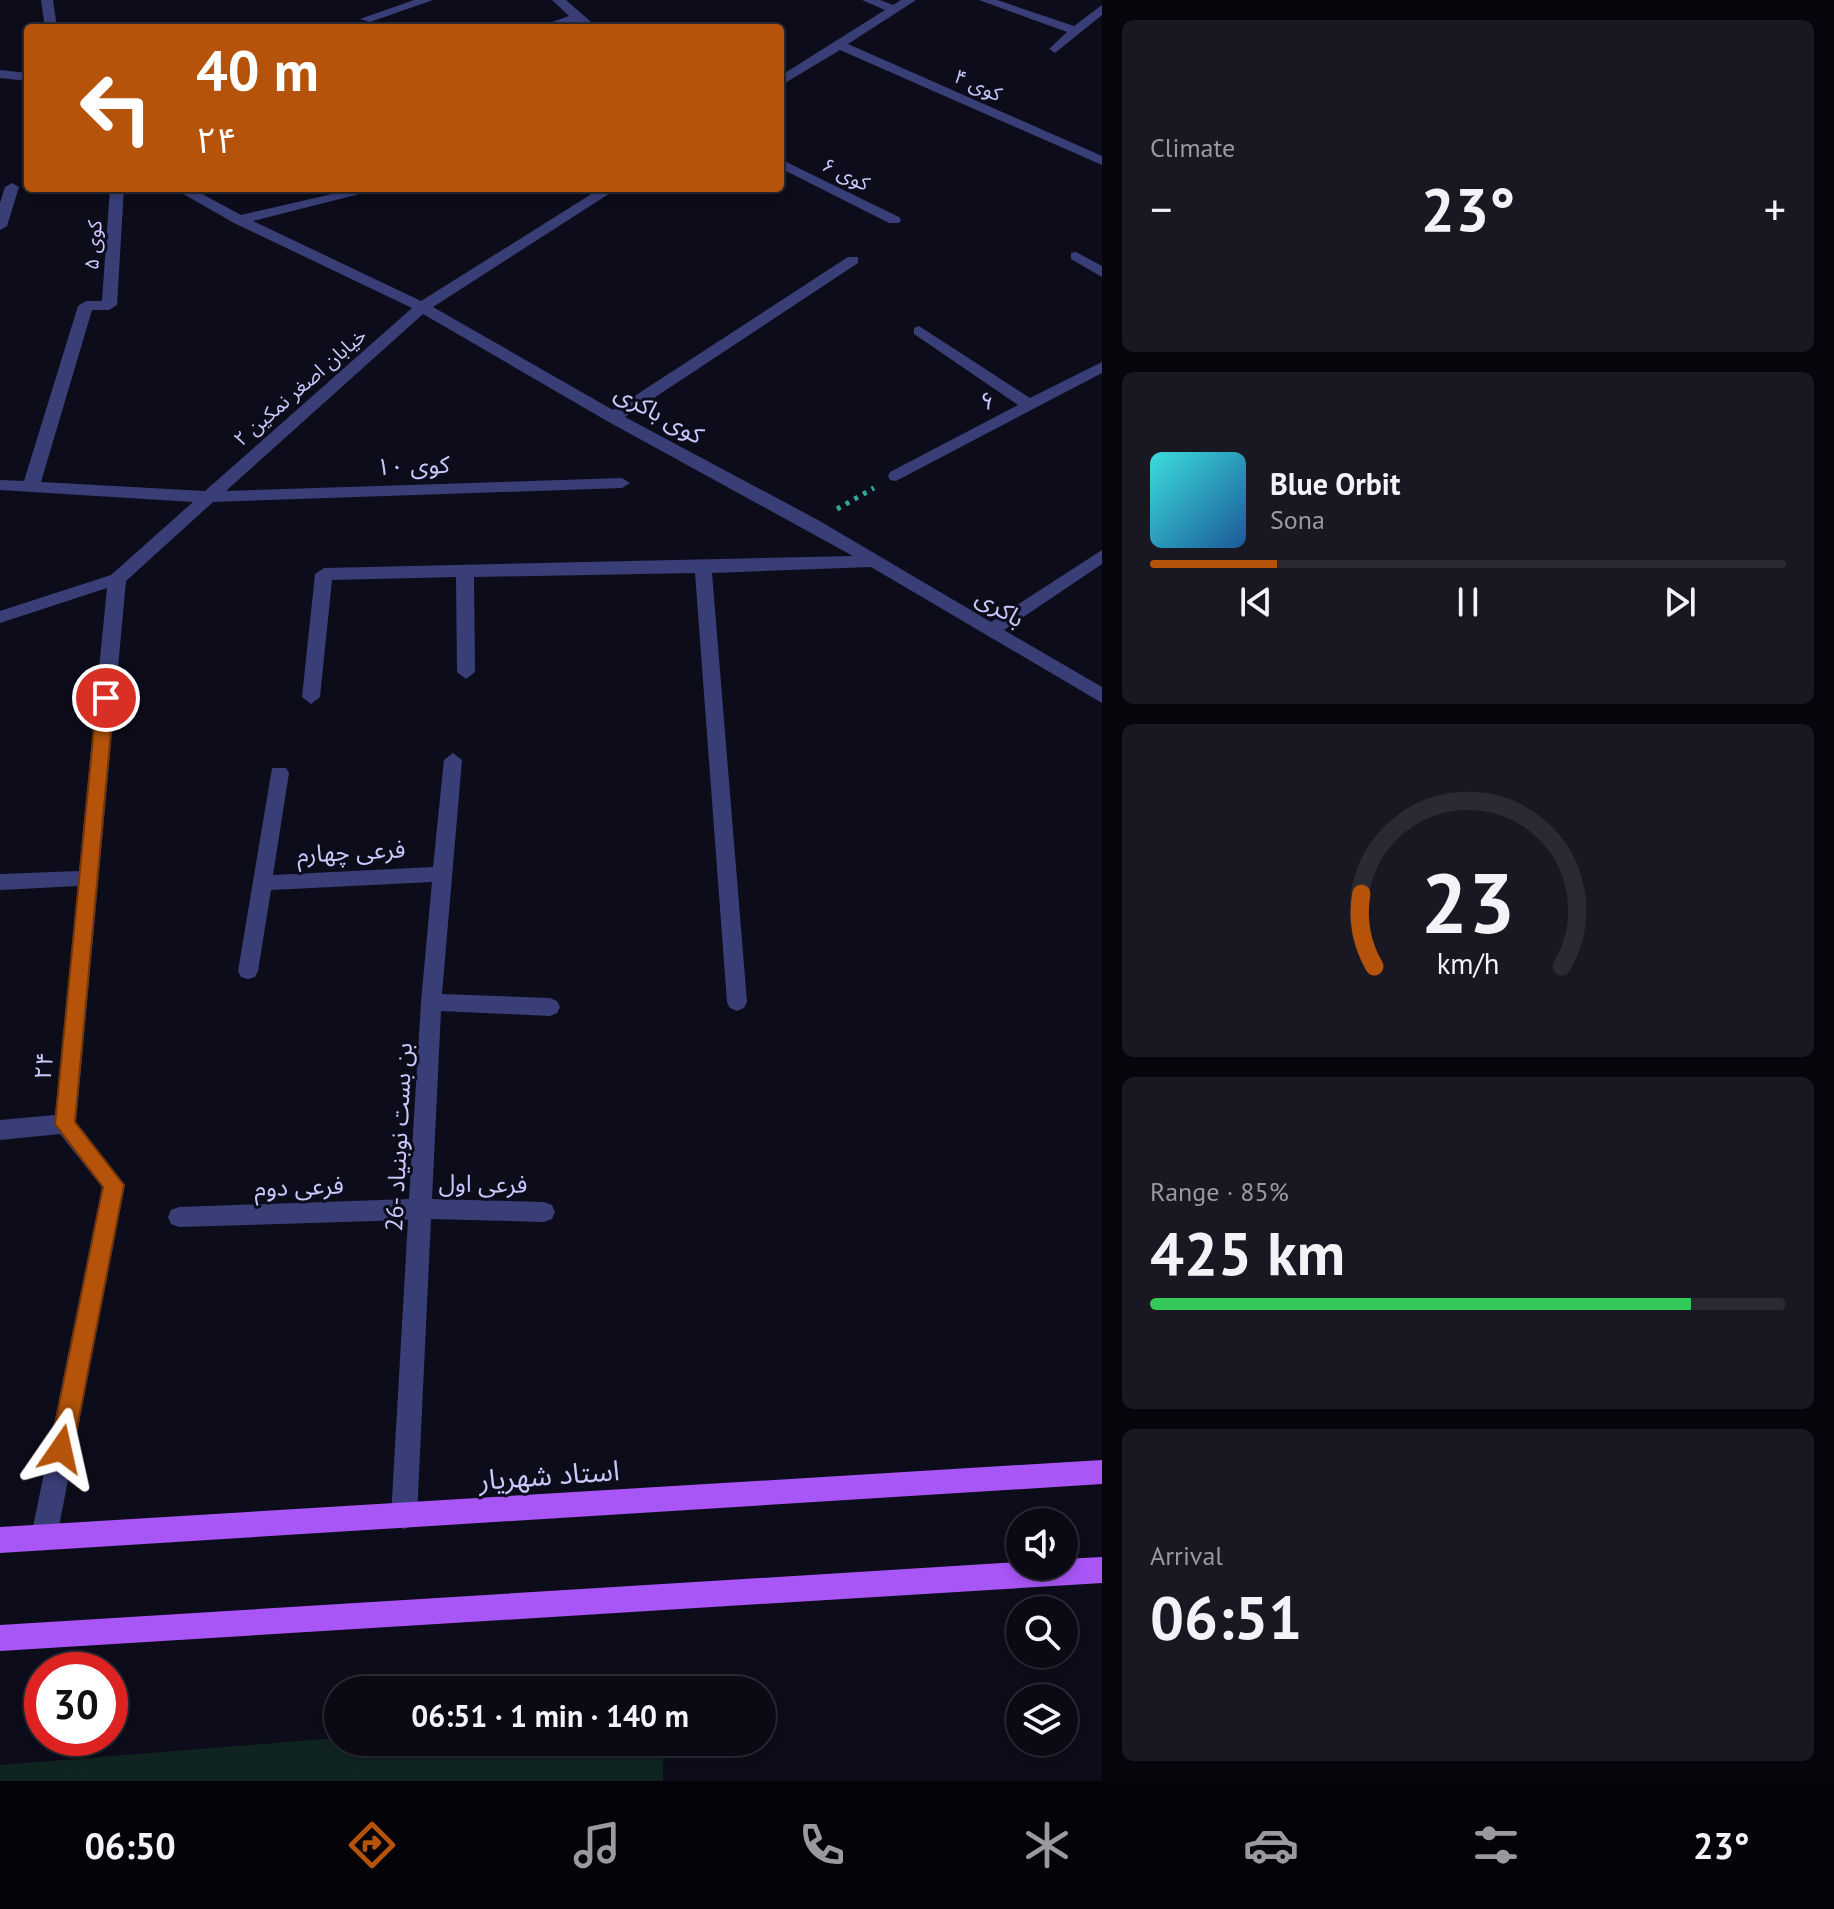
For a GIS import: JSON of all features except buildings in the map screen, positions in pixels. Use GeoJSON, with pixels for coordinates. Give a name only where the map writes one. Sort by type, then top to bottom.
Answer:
{"type":"FeatureCollection","features":[{"type":"Feature","properties":{"kind":"main road","name":"استاد شهریار"},"geometry":{"type":"LineString","coordinates":[[0,1540],[1102,1472]]}},
{"type":"Feature","properties":{"kind":"main road"},"geometry":{"type":"LineString","coordinates":[[0,1638],[1102,1570]]}},
{"type":"Feature","properties":{"kind":"street"},"geometry":{"type":"LineString","coordinates":[[47,0],[50,24]]}},
{"type":"Feature","properties":{"kind":"street"},"geometry":{"type":"LineString","coordinates":[[366,19],[427,0]]}},
{"type":"Feature","properties":{"kind":"street"},"geometry":{"type":"LineString","coordinates":[[558,0],[587,24]]}},
{"type":"Feature","properties":{"kind":"street"},"geometry":{"type":"LineString","coordinates":[[868,0],[895,10]]}},
{"type":"Feature","properties":{"kind":"street"},"geometry":{"type":"LineString","coordinates":[[784,79],[910,0]]}},
{"type":"Feature","properties":{"kind":"street"},"geometry":{"type":"LineString","coordinates":[[985,0],[1077,31]]}},
{"type":"Feature","properties":{"kind":"street"},"geometry":{"type":"LineString","coordinates":[[1055,49],[1102,9]]}},
{"type":"Feature","properties":{"kind":"street"},"geometry":{"type":"LineString","coordinates":[[554,24],[578,17]]}},
{"type":"Feature","properties":{"kind":"street","name":"کوی ۴"},"geometry":{"type":"LineString","coordinates":[[839,45],[1102,161]]}},
{"type":"Feature","properties":{"kind":"street"},"geometry":{"type":"LineString","coordinates":[[0,74],[24,77]]}},
{"type":"Feature","properties":{"kind":"street","name":"کوی ۶"},"geometry":{"type":"LineString","coordinates":[[784,165],[894,220]]}},
{"type":"Feature","properties":{"kind":"street"},"geometry":{"type":"LineString","coordinates":[[0,226],[12,187]]}},
{"type":"Feature","properties":{"kind":"street","name":"کوی ۵"},"geometry":{"type":"LineString","coordinates":[[31,486],[86,306],[109,305],[117,192]]}},
{"type":"Feature","properties":{"kind":"street","name":"کوی باکری"},"geometry":{"type":"LineString","coordinates":[[187,192],[239,220],[422,307],[873,561]]}},
{"type":"Feature","properties":{"kind":"street"},"geometry":{"type":"LineString","coordinates":[[239,220],[359,192]]}},
{"type":"Feature","properties":{"kind":"street","name":"خیابان اصغر نمکین ۲"},"geometry":{"type":"LineString","coordinates":[[117,579],[205,497],[422,307],[605,192]]}},
{"type":"Feature","properties":{"kind":"street"},"geometry":{"type":"LineString","coordinates":[[1076,256],[1102,273]]}},
{"type":"Feature","properties":{"kind":"street"},"geometry":{"type":"LineString","coordinates":[[613,417],[853,260]]}},
{"type":"Feature","properties":{"kind":"street"},"geometry":{"type":"LineString","coordinates":[[919,331],[1031,406]]}},
{"type":"Feature","properties":{"kind":"street","name":"۶"},"geometry":{"type":"LineString","coordinates":[[896,476],[1102,367]]}},
{"type":"Feature","properties":{"kind":"street","name":"کوی ۱۰"},"geometry":{"type":"LineString","coordinates":[[0,485],[205,497],[622,483]]}},
{"type":"Feature","properties":{"kind":"street"},"geometry":{"type":"LineString","coordinates":[[991,630],[1102,556]]}},
{"type":"Feature","properties":{"kind":"street"},"geometry":{"type":"LineString","coordinates":[[311,697],[324,574],[873,561]]}},
{"type":"Feature","properties":{"kind":"street","name":"باکری"},"geometry":{"type":"LineString","coordinates":[[873,561],[1102,696]]}},
{"type":"Feature","properties":{"kind":"street"},"geometry":{"type":"LineString","coordinates":[[703,567],[737,1002]]}},
{"type":"Feature","properties":{"kind":"street"},"geometry":{"type":"LineString","coordinates":[[465,571],[466,672]]}},
{"type":"Feature","properties":{"kind":"street"},"geometry":{"type":"LineString","coordinates":[[0,617],[117,579]]}},
{"type":"Feature","properties":{"kind":"street","name":"۲۴"},"geometry":{"type":"LineString","coordinates":[[65,1124],[117,579]]}},
{"type":"Feature","properties":{"kind":"street","name":"26- بن بست نوبنیاد"},"geometry":{"type":"LineString","coordinates":[[404,1516],[431,1002],[453,760]]}},
{"type":"Feature","properties":{"kind":"street"},"geometry":{"type":"LineString","coordinates":[[248,971],[279,773]]}},
{"type":"Feature","properties":{"kind":"street","name":"فرعی چهارم"},"geometry":{"type":"LineString","coordinates":[[264,883],[441,874]]}},
{"type":"Feature","properties":{"kind":"street"},"geometry":{"type":"LineString","coordinates":[[0,882],[89,878]]}},
{"type":"Feature","properties":{"kind":"street"},"geometry":{"type":"LineString","coordinates":[[431,1002],[550,1007]]}},
{"type":"Feature","properties":{"kind":"street"},"geometry":{"type":"LineString","coordinates":[[0,1130],[65,1124],[114,1185],[44,1537]]}},
{"type":"Feature","properties":{"kind":"street","name":"فرعی اول"},"geometry":{"type":"LineString","coordinates":[[421,1209],[544,1212]]}},
{"type":"Feature","properties":{"kind":"street","name":"فرعی دوم"},"geometry":{"type":"LineString","coordinates":[[179,1217],[421,1209]]}},
{"type":"Feature","properties":{"kind":"path"},"geometry":{"type":"LineString","coordinates":[[812,524],[896,476]]}},
{"type":"Feature","properties":{"kind":"green space"},"geometry":{"type":"Polygon","coordinates":[[[324,1739],[324,1756],[663,1756],[663,1781],[0,1781],[0,1765],[324,1739]]]}},
{"type":"Feature","properties":{"kind":"route"},"geometry":{"type":"LineString","coordinates":[[61,1449],[114,1185],[65,1124],[106,698]]}}]}
